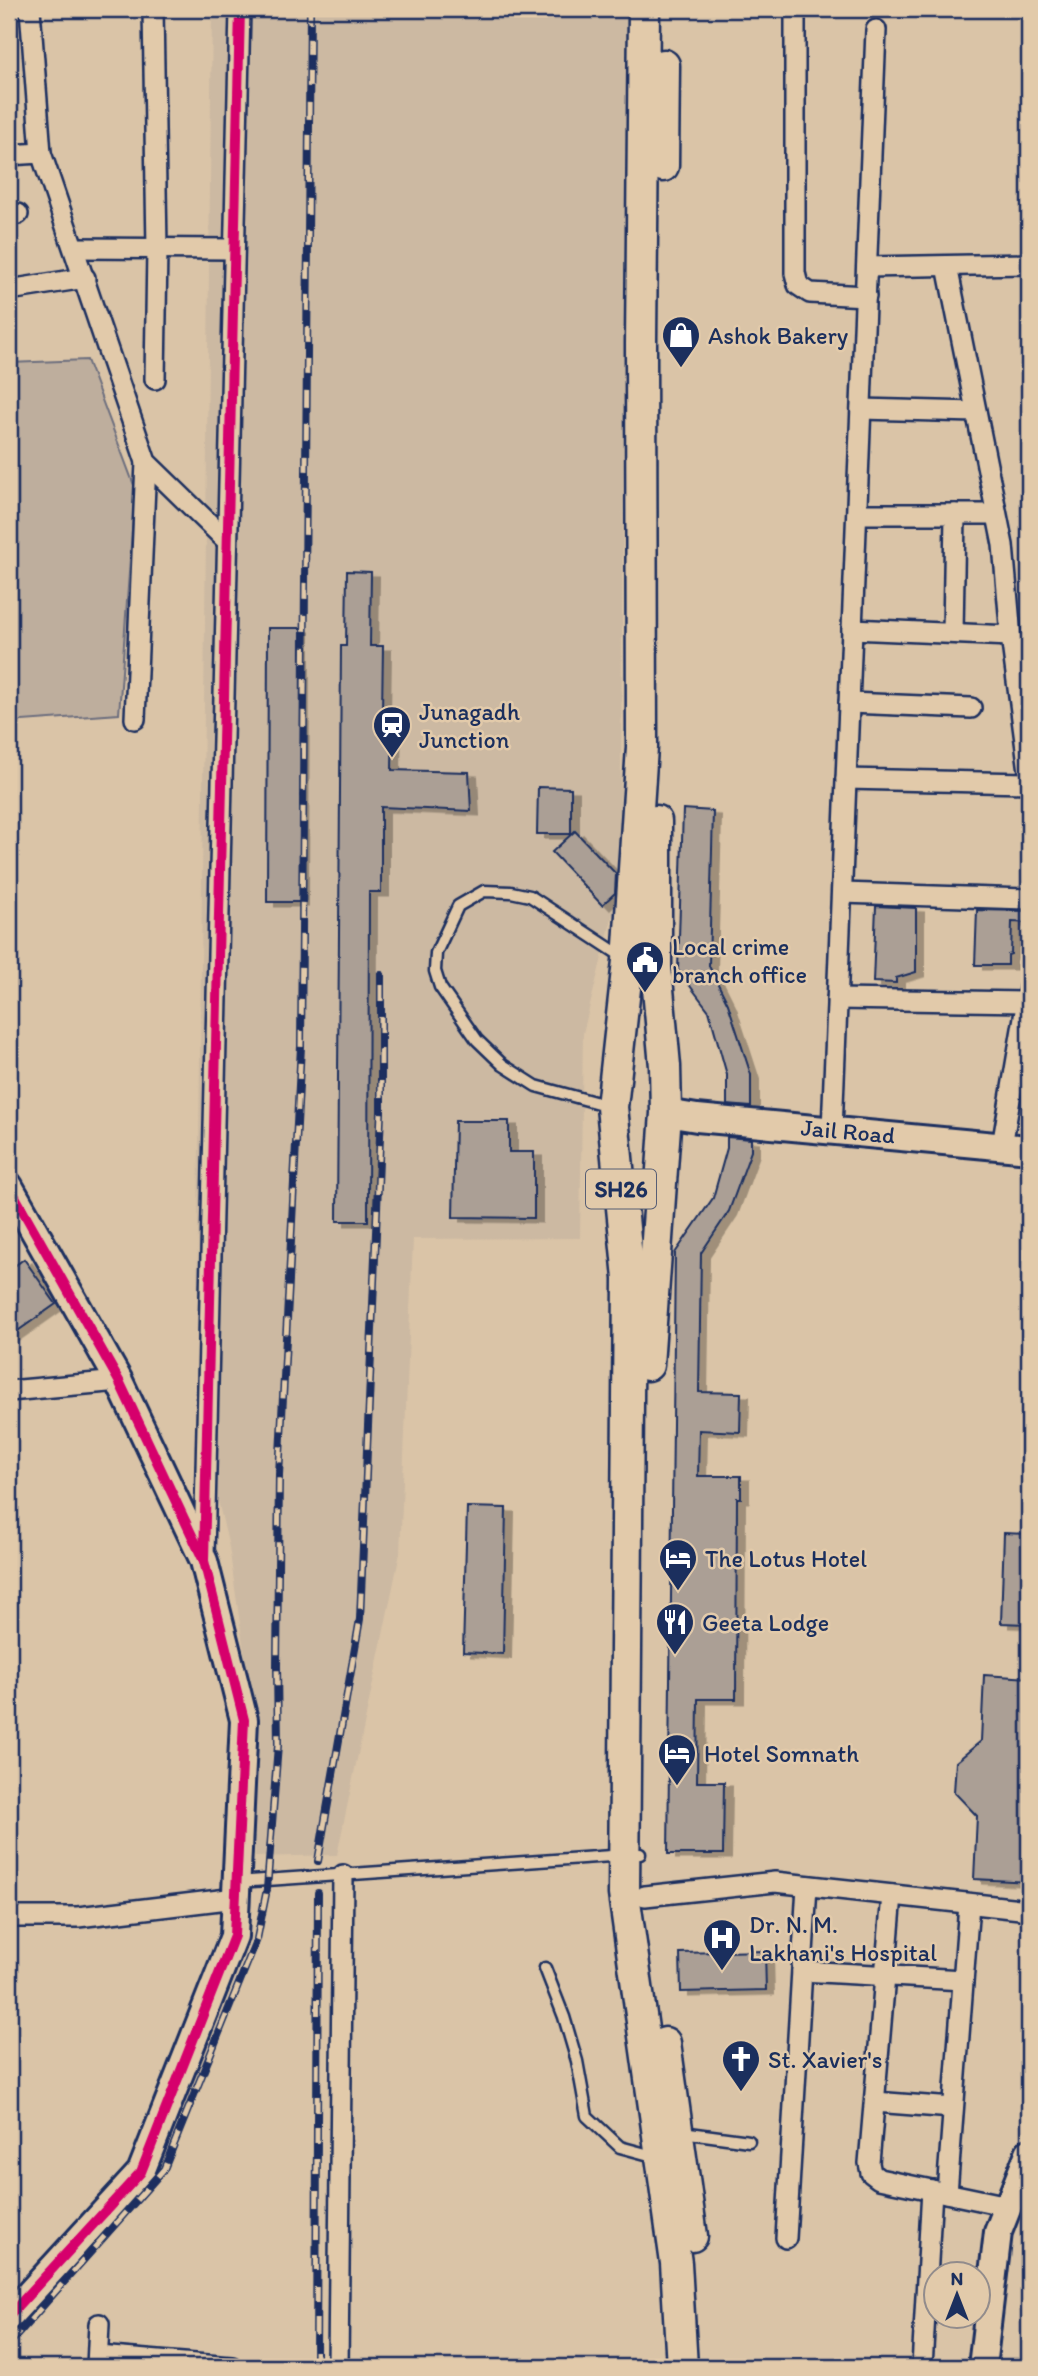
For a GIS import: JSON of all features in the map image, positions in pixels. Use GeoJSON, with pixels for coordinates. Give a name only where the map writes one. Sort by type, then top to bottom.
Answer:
{"type":"FeatureCollection","features":[{"type":"Feature","properties":{"kind":"main road","name":"SH26"},"geometry":{"type":"LineString","coordinates":[[644,9],[642,747],[628,961],[612,1107],[629,1278],[632,1854],[645,1896],[678,2131],[699,2293],[699,2367]]}},
{"type":"Feature","properties":{"kind":"main road","name":"SH26"},"geometry":{"type":"LineString","coordinates":[[664,9],[655,597],[656,967],[665,1066],[666,1113],[648,1355],[632,1854],[624,1894],[676,2263],[682,2367]]}},
{"type":"Feature","properties":{"kind":"main road"},"geometry":{"type":"LineString","coordinates":[[617,1066],[665,1066]]}},
{"type":"Feature","properties":{"kind":"main road"},"geometry":{"type":"LineString","coordinates":[[621,1192],[659,1194]]}},
{"type":"Feature","properties":{"kind":"street"},"geometry":{"type":"LineString","coordinates":[[30,9],[41,153],[146,462],[135,719]]}},
{"type":"Feature","properties":{"kind":"street"},"geometry":{"type":"LineString","coordinates":[[153,9],[157,249],[155,379]]}},
{"type":"Feature","properties":{"kind":"street"},"geometry":{"type":"LineString","coordinates":[[204,1561],[240,9]]}},
{"type":"Feature","properties":{"kind":"street"},"geometry":{"type":"LineString","coordinates":[[795,9],[795,273],[798,285],[810,293],[866,296]]}},
{"type":"Feature","properties":{"kind":"street"},"geometry":{"type":"LineString","coordinates":[[832,1130],[876,30]]}},
{"type":"Feature","properties":{"kind":"street"},"geometry":{"type":"LineString","coordinates":[[9,155],[41,153]]}},
{"type":"Feature","properties":{"kind":"street"},"geometry":{"type":"LineString","coordinates":[[75,248],[233,249]]}},
{"type":"Feature","properties":{"kind":"street"},"geometry":{"type":"LineString","coordinates":[[867,267],[1029,264]]}},
{"type":"Feature","properties":{"kind":"street"},"geometry":{"type":"LineString","coordinates":[[947,265],[1003,545],[1011,636],[1029,771]]}},
{"type":"Feature","properties":{"kind":"street"},"geometry":{"type":"LineString","coordinates":[[9,289],[85,278]]}},
{"type":"Feature","properties":{"kind":"street"},"geometry":{"type":"LineString","coordinates":[[861,409],[976,412]]}},
{"type":"Feature","properties":{"kind":"street"},"geometry":{"type":"LineString","coordinates":[[146,462],[226,540]]}},
{"type":"Feature","properties":{"kind":"street"},"geometry":{"type":"LineString","coordinates":[[857,514],[996,514]]}},
{"type":"Feature","properties":{"kind":"street"},"geometry":{"type":"LineString","coordinates":[[953,633],[955,514]]}},
{"type":"Feature","properties":{"kind":"street"},"geometry":{"type":"LineString","coordinates":[[852,629],[1011,636]]}},
{"type":"Feature","properties":{"kind":"street"},"geometry":{"type":"LineString","coordinates":[[849,703],[971,708]]}},
{"type":"Feature","properties":{"kind":"street"},"geometry":{"type":"LineString","coordinates":[[846,779],[1029,783]]}},
{"type":"Feature","properties":{"kind":"street"},"geometry":{"type":"LineString","coordinates":[[842,893],[1029,899]]}},
{"type":"Feature","properties":{"kind":"street"},"geometry":{"type":"LineString","coordinates":[[837,999],[1028,995],[1002,1146]]}},
{"type":"Feature","properties":{"kind":"street","name":"Jail Road"},"geometry":{"type":"LineString","coordinates":[[666,1113],[1029,1149]]}},
{"type":"Feature","properties":{"kind":"street"},"geometry":{"type":"LineString","coordinates":[[9,1186],[119,1381],[204,1561],[244,1720],[234,1936],[141,2172],[9,2316]]}},
{"type":"Feature","properties":{"kind":"street"},"geometry":{"type":"LineString","coordinates":[[9,1391],[119,1381]]}},
{"type":"Feature","properties":{"kind":"street"},"geometry":{"type":"LineString","coordinates":[[338,2367],[343,1875]]}},
{"type":"Feature","properties":{"kind":"street"},"geometry":{"type":"LineString","coordinates":[[645,1896],[775,1882],[1029,1910]]}},
{"type":"Feature","properties":{"kind":"street"},"geometry":{"type":"LineString","coordinates":[[786,2238],[807,1886]]}},
{"type":"Feature","properties":{"kind":"street"},"geometry":{"type":"LineString","coordinates":[[9,1917],[78,1917],[236,1890]]}},
{"type":"Feature","properties":{"kind":"street"},"geometry":{"type":"LineString","coordinates":[[892,1895],[869,2163],[871,2173],[879,2179],[1008,2206]]}},
{"type":"Feature","properties":{"kind":"street"},"geometry":{"type":"LineString","coordinates":[[922,2367],[939,2192],[953,2108],[969,1904]]}},
{"type":"Feature","properties":{"kind":"street"},"geometry":{"type":"LineString","coordinates":[[802,1971],[963,1980]]}},
{"type":"Feature","properties":{"kind":"street"},"geometry":{"type":"LineString","coordinates":[[875,2102],[953,2108]]}},
{"type":"Feature","properties":{"kind":"street"},"geometry":{"type":"LineString","coordinates":[[982,2367],[998,2232],[1029,2153]]}},
{"type":"Feature","properties":{"kind":"street"},"geometry":{"type":"LineString","coordinates":[[99,2323],[98,2362],[232,2367]]}},
{"type":"Feature","properties":{"kind":"lane"},"geometry":{"type":"LineString","coordinates":[[612,1107],[536,1086],[503,1065],[477,1040],[440,987],[435,971],[436,953],[458,906],[484,891],[511,892],[530,896],[628,961]]}},
{"type":"Feature","properties":{"kind":"lane"},"geometry":{"type":"LineString","coordinates":[[236,1890],[343,1875],[632,1854]]}},
{"type":"Feature","properties":{"kind":"lane"},"geometry":{"type":"LineString","coordinates":[[545,1968],[574,2050],[587,2116],[620,2147],[661,2158]]}},
{"type":"Feature","properties":{"kind":"lane"},"geometry":{"type":"LineString","coordinates":[[678,2131],[749,2141]]}},
{"type":"Feature","properties":{"kind":"shaded area"},"geometry":{"type":"Polygon","coordinates":[[[212,9],[627,9],[620,886],[583,1033],[580,1238],[413,1239],[400,1553],[337,1855],[255,1857],[252,1707],[229,1547],[196,1408],[212,9]]]}},
{"type":"Feature","properties":{"kind":"shaded area"},"geometry":{"type":"Polygon","coordinates":[[[87,360],[135,488],[119,714],[9,722],[9,363],[87,360]]]}},
{"type":"Feature","properties":{"kind":"building"},"geometry":{"type":"Polygon","coordinates":[[[347,571],[371,572],[370,646],[383,646],[382,713],[393,713],[392,770],[469,772],[471,811],[381,807],[381,892],[369,892],[368,1221],[337,1221],[341,646],[346,646],[347,571]]]}},
{"type":"Feature","properties":{"kind":"building"},"geometry":{"type":"Polygon","coordinates":[[[268,628],[301,628],[300,902],[267,902],[268,628]]]}},
{"type":"Feature","properties":{"kind":"building"},"geometry":{"type":"Polygon","coordinates":[[[538,787],[571,788],[571,834],[537,834],[538,787]]]}},
{"type":"Feature","properties":{"kind":"building"},"geometry":{"type":"Polygon","coordinates":[[[683,809],[713,811],[709,966],[728,1004],[751,1075],[751,1107],[727,1105],[727,1075],[709,1011],[678,970],[683,809]]]}},
{"type":"Feature","properties":{"kind":"building"},"geometry":{"type":"Polygon","coordinates":[[[575,831],[616,874],[615,893],[602,905],[552,852],[575,831]]]}},
{"type":"Feature","properties":{"kind":"building"},"geometry":{"type":"Polygon","coordinates":[[[876,906],[916,908],[916,972],[896,978],[896,983],[873,982],[876,906]]]}},
{"type":"Feature","properties":{"kind":"building"},"geometry":{"type":"Polygon","coordinates":[[[977,910],[1029,911],[1029,923],[1012,922],[1008,965],[975,965],[977,910]]]}},
{"type":"Feature","properties":{"kind":"building"},"geometry":{"type":"Polygon","coordinates":[[[455,1121],[509,1121],[509,1152],[534,1152],[534,1218],[453,1217],[455,1121]]]}},
{"type":"Feature","properties":{"kind":"building"},"geometry":{"type":"Polygon","coordinates":[[[727,1137],[751,1139],[751,1151],[729,1211],[701,1253],[699,1392],[741,1393],[740,1432],[699,1430],[698,1476],[741,1476],[741,1498],[737,1498],[736,1699],[698,1699],[697,1782],[724,1782],[723,1854],[668,1854],[675,1253],[713,1198],[727,1148],[727,1137]]]}},
{"type":"Feature","properties":{"kind":"building"},"geometry":{"type":"Polygon","coordinates":[[[24,1259],[56,1304],[9,1337],[9,1270],[24,1259]]]}},
{"type":"Feature","properties":{"kind":"building"},"geometry":{"type":"Polygon","coordinates":[[[467,1507],[506,1508],[503,1654],[463,1652],[467,1507]]]}},
{"type":"Feature","properties":{"kind":"building"},"geometry":{"type":"Polygon","coordinates":[[[1004,1533],[1029,1534],[1029,1624],[1001,1623],[1004,1533]]]}},
{"type":"Feature","properties":{"kind":"building"},"geometry":{"type":"Polygon","coordinates":[[[984,1675],[1029,1678],[1029,1882],[974,1879],[977,1816],[954,1792],[956,1762],[981,1741],[984,1675]]]}},
{"type":"Feature","properties":{"kind":"building"},"geometry":{"type":"Polygon","coordinates":[[[765,1951],[766,1990],[681,1992],[680,1953],[765,1951]]]}},
{"type":"Feature","properties":{"kind":"railway"},"geometry":{"type":"LineString","coordinates":[[9,2344],[164,2169],[257,1939],[267,1889],[278,1745],[279,1475],[301,1046],[310,9]]}},
{"type":"Feature","properties":{"kind":"railway"},"geometry":{"type":"LineString","coordinates":[[318,1861],[360,1619],[381,1112],[381,975]]}},
{"type":"Feature","properties":{"kind":"railway"},"geometry":{"type":"LineString","coordinates":[[316,2367],[318,1893]]}},
{"type":"Feature","properties":{"kind":"cycle path"},"geometry":{"type":"LineString","coordinates":[[204,1561],[240,9]]}},
{"type":"Feature","properties":{"kind":"cycle path"},"geometry":{"type":"LineString","coordinates":[[9,1186],[119,1381],[204,1561],[244,1720],[234,1936],[141,2172],[9,2316]]}},
{"type":"Feature","properties":{"kind":"place","name":"Ashok Bakery"},"geometry":{"type":"Point","coordinates":[681,369]}},
{"type":"Feature","properties":{"kind":"place","name":"Junagadh Junction"},"geometry":{"type":"Point","coordinates":[392,759]}},
{"type":"Feature","properties":{"kind":"place","name":"Local crime branch office"},"geometry":{"type":"Point","coordinates":[645,994]}},
{"type":"Feature","properties":{"kind":"place","name":"The Lotus Hotel"},"geometry":{"type":"Point","coordinates":[678,1592]}},
{"type":"Feature","properties":{"kind":"place","name":"Geeta Lodge"},"geometry":{"type":"Point","coordinates":[675,1656]}},
{"type":"Feature","properties":{"kind":"place","name":"Hotel Somnath"},"geometry":{"type":"Point","coordinates":[677,1787]}},
{"type":"Feature","properties":{"kind":"place","name":"Dr. N. M. Lakhani's Hospital"},"geometry":{"type":"Point","coordinates":[722,1972]}},
{"type":"Feature","properties":{"kind":"place","name":"St. Xavier's"},"geometry":{"type":"Point","coordinates":[741,2093]}}]}
